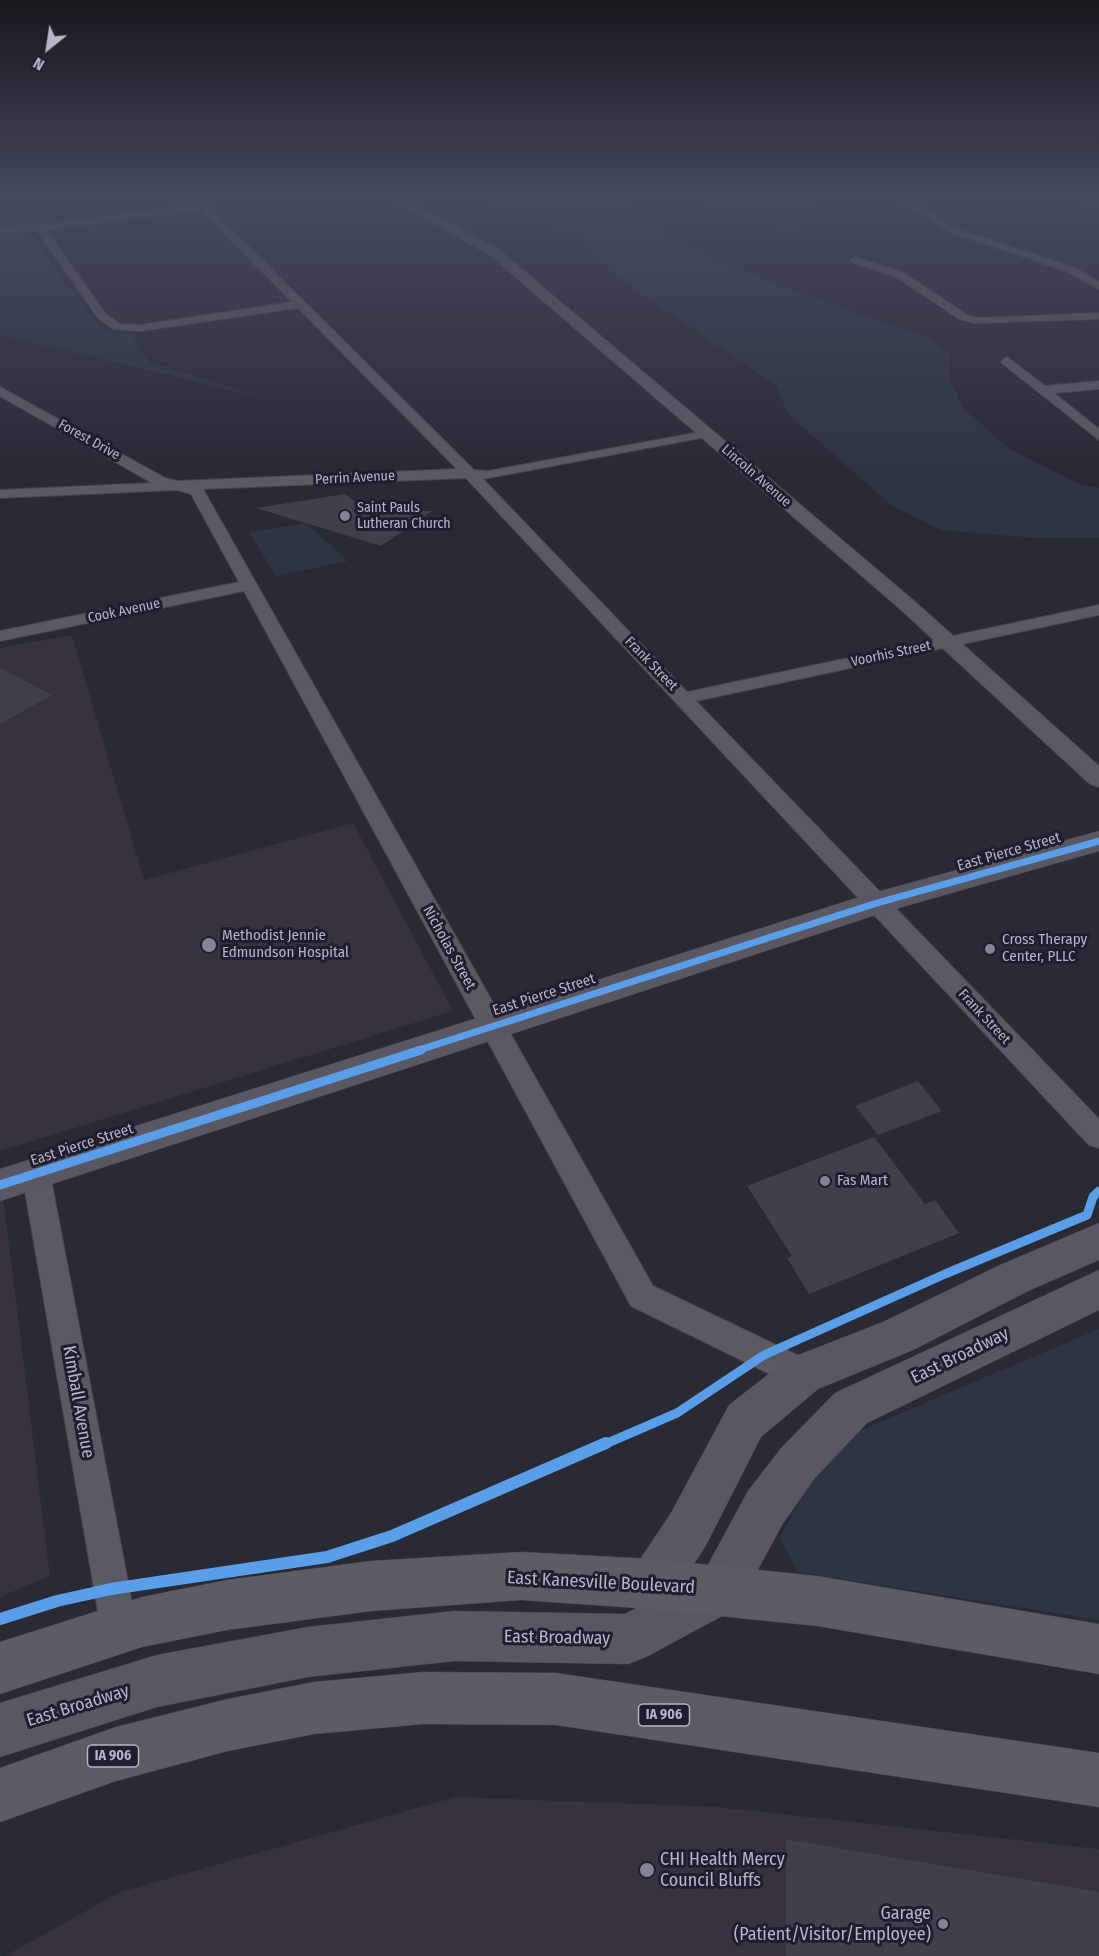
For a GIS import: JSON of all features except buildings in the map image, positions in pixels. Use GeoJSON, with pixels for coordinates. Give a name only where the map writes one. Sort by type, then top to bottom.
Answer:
{"type":"FeatureCollection","features":[{"type":"Feature","properties":{"kind":"main road","name":"East Pierce Street"},"geometry":{"type":"LineString","coordinates":[[0,1185],[877,903],[1099,841]]}},
{"type":"Feature","properties":{"kind":"main road"},"geometry":{"type":"LineString","coordinates":[[652,1584],[688,1530],[745,1421],[803,1374],[898,1336],[1014,1278],[1099,1241]]}},
{"type":"Feature","properties":{"kind":"main road","name":"East Broadway"},"geometry":{"type":"LineString","coordinates":[[0,1730],[157,1682],[308,1652],[454,1636],[628,1639],[720,1591],[765,1508],[798,1464],[851,1408],[1099,1289]]}},
{"type":"Feature","properties":{"kind":"main road","name":"East Kanesville Boulevard"},"geometry":{"type":"LineString","coordinates":[[0,1668],[142,1622],[227,1605],[371,1586],[521,1576],[652,1584],[817,1601],[1099,1649]]}},
{"type":"Feature","properties":{"kind":"main road","name":"IA 906"},"geometry":{"type":"LineString","coordinates":[[0,1795],[116,1754],[228,1725],[314,1708],[423,1698],[556,1699],[1099,1780]]}},
{"type":"Feature","properties":{"kind":"street"},"geometry":{"type":"LineString","coordinates":[[83,289],[102,316],[117,327],[140,328],[301,304]]}},
{"type":"Feature","properties":{"kind":"street","name":"Frank Street"},"geometry":{"type":"LineString","coordinates":[[286,289],[470,474],[1099,1137]]}},
{"type":"Feature","properties":{"kind":"street","name":"Lincoln Avenue"},"geometry":{"type":"LineString","coordinates":[[538,289],[947,642],[1099,779]]}},
{"type":"Feature","properties":{"kind":"street"},"geometry":{"type":"LineString","coordinates":[[922,289],[963,317],[987,322],[1099,316]]}},
{"type":"Feature","properties":{"kind":"street"},"geometry":{"type":"LineString","coordinates":[[1007,361],[1099,436]]}},
{"type":"Feature","properties":{"kind":"street"},"geometry":{"type":"LineString","coordinates":[[1043,390],[1099,385]]}},
{"type":"Feature","properties":{"kind":"street","name":"Forest Drive"},"geometry":{"type":"LineString","coordinates":[[0,391],[160,480],[178,486]]}},
{"type":"Feature","properties":{"kind":"street","name":"Perrin Avenue"},"geometry":{"type":"LineString","coordinates":[[0,494],[507,472],[706,433]]}},
{"type":"Feature","properties":{"kind":"street","name":"Nicholas Street"},"geometry":{"type":"LineString","coordinates":[[178,486],[197,491],[642,1296],[803,1374]]}},
{"type":"Feature","properties":{"kind":"street","name":"Cook Avenue"},"geometry":{"type":"LineString","coordinates":[[0,636],[248,585]]}},
{"type":"Feature","properties":{"kind":"street","name":"Voorhis Street"},"geometry":{"type":"LineString","coordinates":[[683,698],[1099,610]]}},
{"type":"Feature","properties":{"kind":"street","name":"Kimball Avenue"},"geometry":{"type":"LineString","coordinates":[[36,1174],[119,1629]]}},
{"type":"Feature","properties":{"kind":"shaded area"},"geometry":{"type":"Polygon","coordinates":[[[0,289],[71,289],[102,330],[131,335],[149,362],[268,399],[0,335],[0,289]]]}},
{"type":"Feature","properties":{"kind":"shaded area"},"geometry":{"type":"Polygon","coordinates":[[[636,289],[790,289],[924,336],[950,353],[949,378],[962,407],[1009,449],[1082,485],[1099,488],[1099,538],[1035,538],[941,530],[891,505],[788,414],[776,385],[636,289]]]}},
{"type":"Feature","properties":{"kind":"shaded area"},"geometry":{"type":"Polygon","coordinates":[[[306,523],[348,561],[276,576],[249,532],[306,523]]]}},
{"type":"Feature","properties":{"kind":"shaded area","name":"Methodist Jennie Edmundson Hospital"},"geometry":{"type":"Polygon","coordinates":[[[72,635],[144,880],[353,823],[453,1011],[0,1151],[0,648],[72,635]]]}},
{"type":"Feature","properties":{"kind":"shaded area"},"geometry":{"type":"Polygon","coordinates":[[[0,1173],[50,1576],[0,1597],[0,1173]]]}},
{"type":"Feature","properties":{"kind":"shaded area"},"geometry":{"type":"Polygon","coordinates":[[[1099,1329],[1099,1620],[798,1572],[779,1538],[819,1468],[854,1433],[1099,1329]]]}},
{"type":"Feature","properties":{"kind":"shaded area","name":"CHI Health Mercy Council Bluffs"},"geometry":{"type":"Polygon","coordinates":[[[456,1797],[717,1807],[1099,1849],[1099,1956],[5,1956],[120,1892],[456,1797]]]}},
{"type":"Feature","properties":{"kind":"cycle path"},"geometry":{"type":"LineString","coordinates":[[0,1185],[877,903],[1099,841]]}},
{"type":"Feature","properties":{"kind":"cycle path"},"geometry":{"type":"LineString","coordinates":[[0,1619],[57,1601],[111,1589],[327,1557],[392,1536],[677,1413],[764,1355],[945,1274],[1087,1215],[1093,1197],[1099,1191]]}},
{"type":"Feature","properties":{"kind":"place","name":"Saint Pauls Lutheran Church"},"geometry":{"type":"Point","coordinates":[345,516]}},
{"type":"Feature","properties":{"kind":"place","name":"Methodist Jennie Edmundson Hospital"},"geometry":{"type":"Point","coordinates":[209,945]}},
{"type":"Feature","properties":{"kind":"place","name":"Cross Therapy Center, PLLC"},"geometry":{"type":"Point","coordinates":[990,949]}},
{"type":"Feature","properties":{"kind":"place","name":"Fas Mart"},"geometry":{"type":"Point","coordinates":[825,1181]}},
{"type":"Feature","properties":{"kind":"place","name":"CHI Health Mercy Council Bluffs"},"geometry":{"type":"Point","coordinates":[647,1870]}},
{"type":"Feature","properties":{"kind":"place","name":"Garage (Patient/Visitor/Employee)"},"geometry":{"type":"Point","coordinates":[943,1924]}}]}
